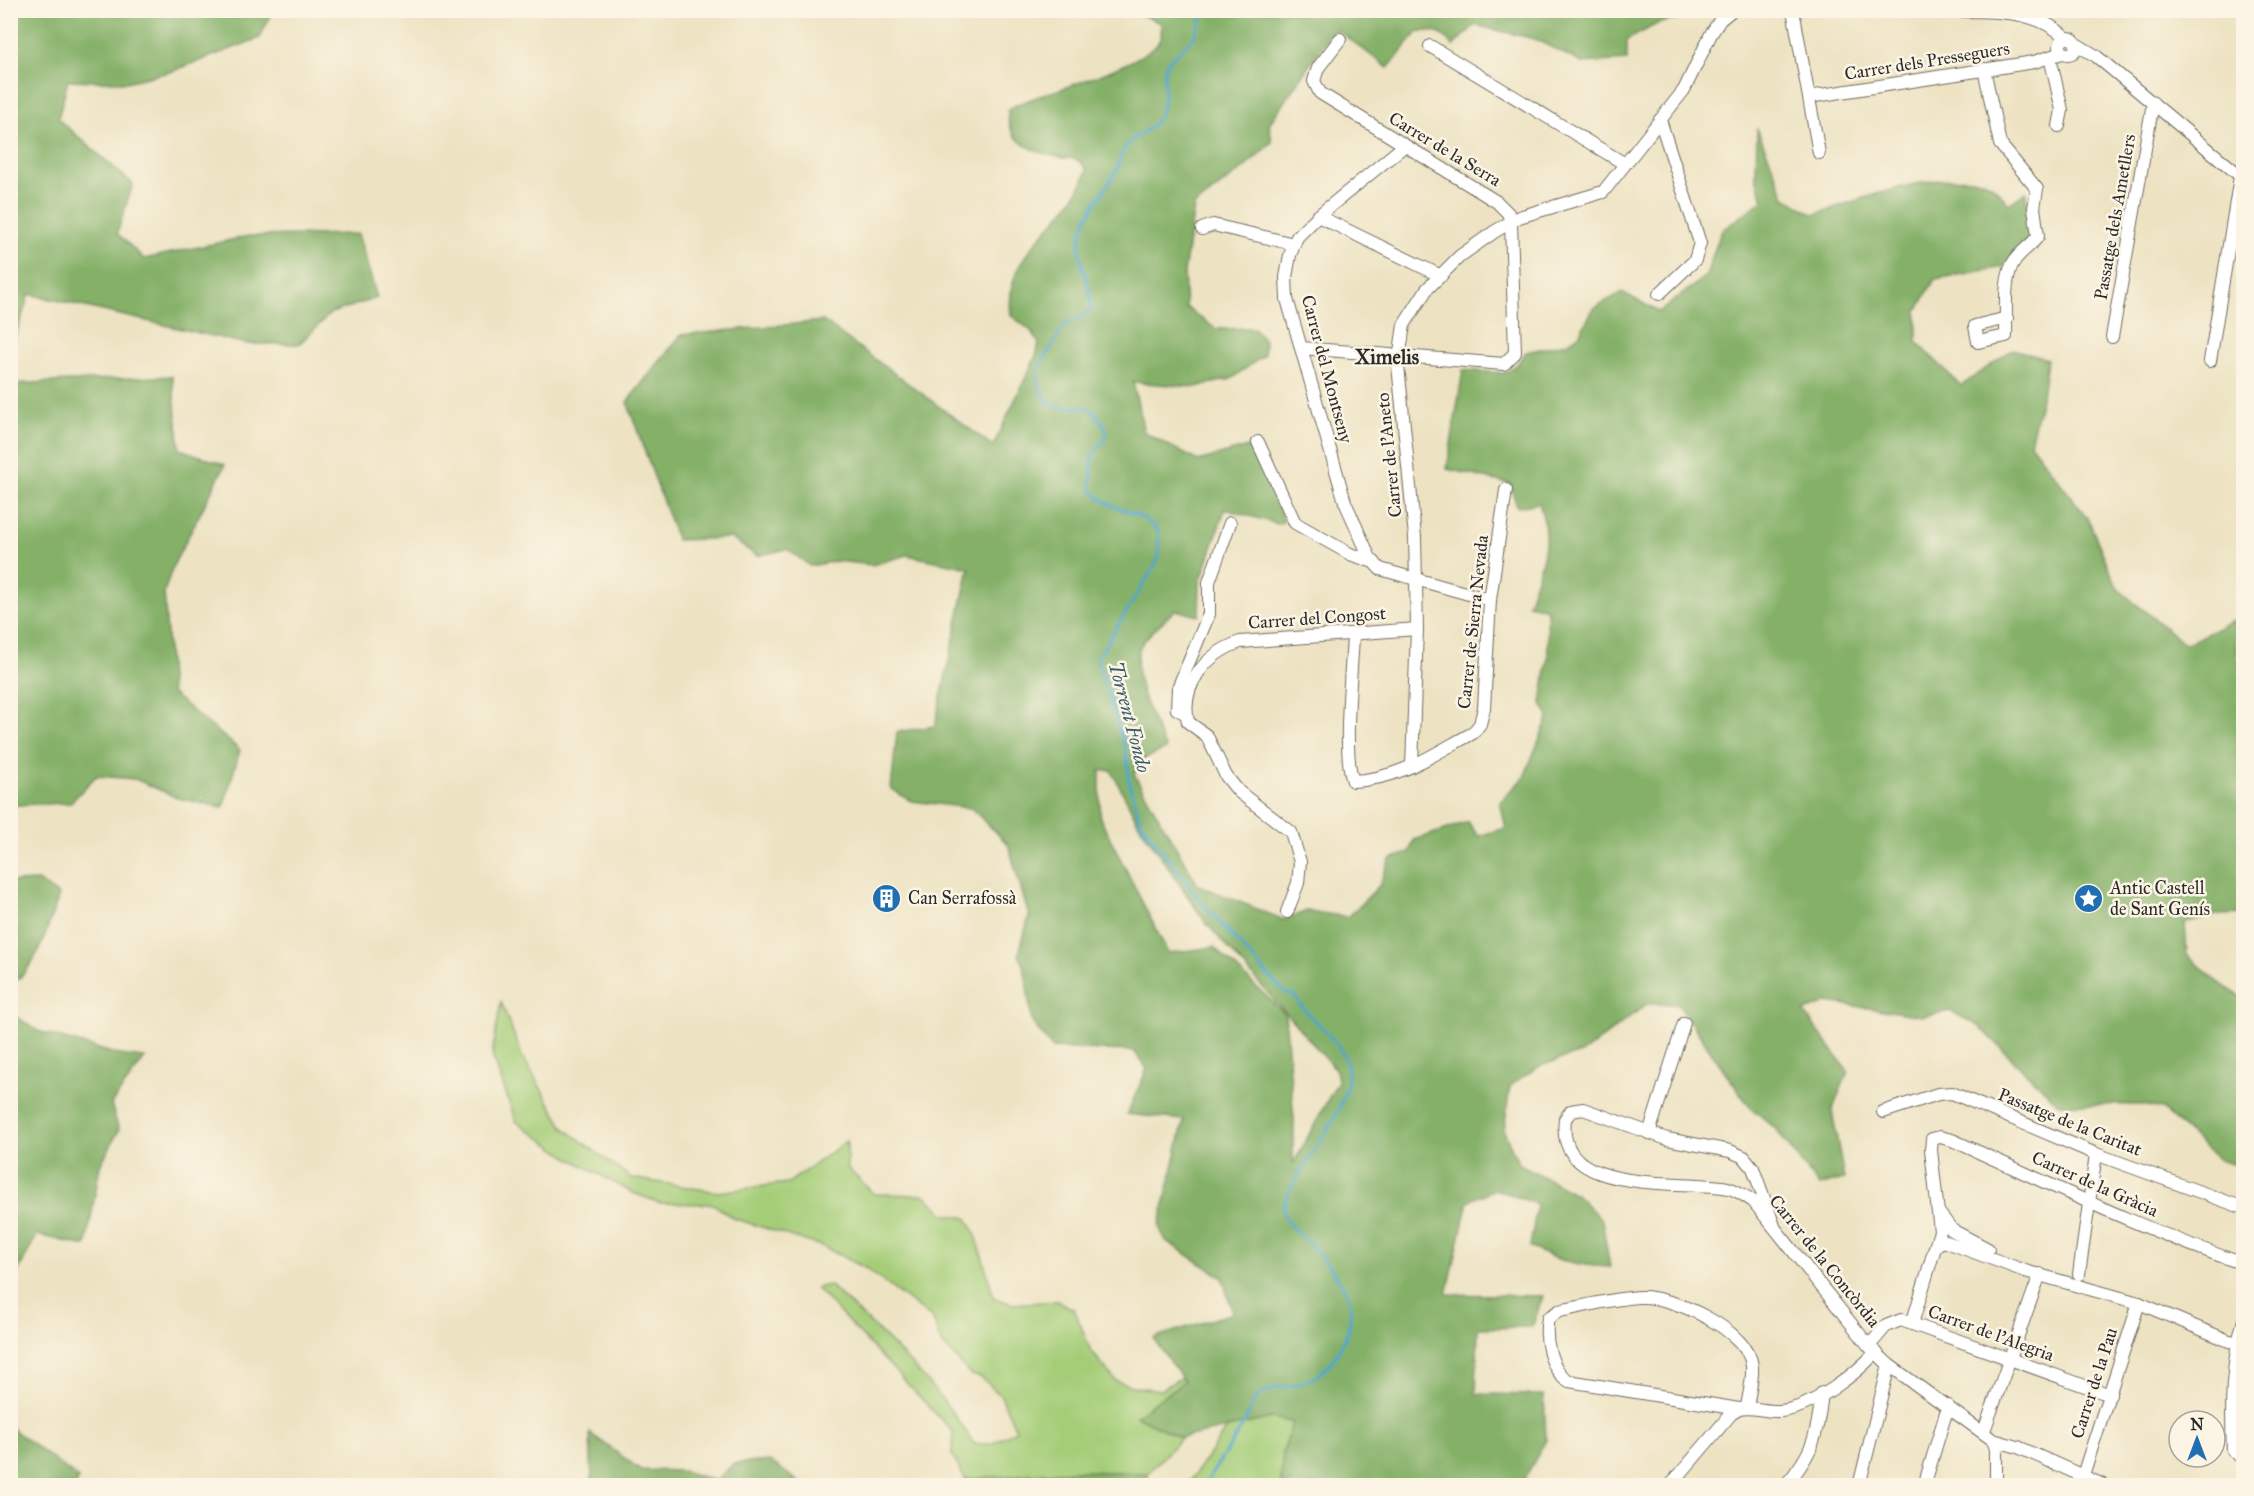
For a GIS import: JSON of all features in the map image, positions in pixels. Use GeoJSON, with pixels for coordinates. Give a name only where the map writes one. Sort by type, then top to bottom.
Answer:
{"type":"FeatureCollection","features":[{"type":"Feature","properties":{"kind":"street","name":"Carrer de l'Aneto"},"geometry":{"type":"LineString","coordinates":[[1412,766],[1417,629],[1415,537],[1398,358],[1404,325],[1427,290],[1460,256],[1511,222],[1602,192],[1684,90],[1711,34],[1720,20],[1732,10]]}},
{"type":"Feature","properties":{"kind":"street"},"geometry":{"type":"LineString","coordinates":[[1794,10],[1819,153]]}},
{"type":"Feature","properties":{"kind":"street"},"geometry":{"type":"LineString","coordinates":[[1913,10],[2014,13],[2050,25],[2063,48],[2060,126]]}},
{"type":"Feature","properties":{"kind":"street","name":"Carrer de la Serra"},"geometry":{"type":"LineString","coordinates":[[1340,39],[1318,68],[1314,81],[1320,93],[1404,147],[1497,202],[1508,213],[1511,222]]}},
{"type":"Feature","properties":{"kind":"street"},"geometry":{"type":"LineString","coordinates":[[1430,46],[1625,164]]}},
{"type":"Feature","properties":{"kind":"street"},"geometry":{"type":"LineString","coordinates":[[2063,48],[2101,61],[2242,178],[2210,361]]}},
{"type":"Feature","properties":{"kind":"street","name":"Carrer dels Presseguers"},"geometry":{"type":"LineString","coordinates":[[1809,98],[2034,62],[2063,48]]}},
{"type":"Feature","properties":{"kind":"street"},"geometry":{"type":"LineString","coordinates":[[1984,69],[2000,144],[2037,189],[2034,208],[2038,236],[2029,249],[2014,260],[2005,296],[2007,318]]}},
{"type":"Feature","properties":{"kind":"street","name":"Passatge dels Ametllers"},"geometry":{"type":"LineString","coordinates":[[2112,337],[2153,103]]}},
{"type":"Feature","properties":{"kind":"street"},"geometry":{"type":"LineString","coordinates":[[1659,294],[1695,260],[1700,243],[1660,120]]}},
{"type":"Feature","properties":{"kind":"street","name":"Carrer del Montseny"},"geometry":{"type":"LineString","coordinates":[[1377,566],[1345,502],[1287,299],[1287,277],[1297,237],[1318,216],[1404,147]]}},
{"type":"Feature","properties":{"kind":"street"},"geometry":{"type":"LineString","coordinates":[[1318,216],[1441,276]]}},
{"type":"Feature","properties":{"kind":"street"},"geometry":{"type":"LineString","coordinates":[[1301,348],[1398,358],[1504,364],[1515,353],[1511,222]]}},
{"type":"Feature","properties":{"kind":"street"},"geometry":{"type":"LineString","coordinates":[[1202,229],[1213,225],[1294,244]]}},
{"type":"Feature","properties":{"kind":"street"},"geometry":{"type":"LineString","coordinates":[[1258,442],[1295,523],[1350,554],[1377,566],[1416,581],[1490,600]]}},
{"type":"Feature","properties":{"kind":"street","name":"Carrer de Sierra Nevada"},"geometry":{"type":"LineString","coordinates":[[1353,634],[1349,771],[1353,781],[1374,780],[1397,775],[1473,733],[1480,724],[1484,708],[1490,600],[1506,490]]}},
{"type":"Feature","properties":{"kind":"street"},"geometry":{"type":"LineString","coordinates":[[1230,523],[1209,582],[1209,614],[1178,688],[1177,709],[1186,714],[1188,722],[1207,736],[1226,776],[1239,792],[1290,832],[1300,862],[1298,883],[1291,895],[1287,912]]}},
{"type":"Feature","properties":{"kind":"street","name":"Carrer del Congost"},"geometry":{"type":"LineString","coordinates":[[1186,714],[1188,691],[1203,664],[1222,648],[1240,642],[1417,629]]}},
{"type":"Feature","properties":{"kind":"street"},"geometry":{"type":"LineString","coordinates":[[1684,1023],[1649,1133],[1730,1151],[1744,1157],[1753,1168],[1774,1226]]}},
{"type":"Feature","properties":{"kind":"street","name":"Passatge de la Caritat"},"geometry":{"type":"LineString","coordinates":[[1883,1112],[1938,1094],[1952,1094],[2096,1154],[2244,1208]]}},
{"type":"Feature","properties":{"kind":"street","name":"Carrer de la Concòrdia"},"geometry":{"type":"LineString","coordinates":[[1649,1133],[1583,1109],[1571,1111],[1565,1119],[1563,1130],[1565,1143],[1573,1157],[1591,1168],[1622,1179],[1727,1188],[1753,1201],[1872,1349],[1889,1365],[1989,1436],[2105,1485]]}},
{"type":"Feature","properties":{"kind":"street","name":"Carrer de la Gràcia"},"geometry":{"type":"LineString","coordinates":[[1939,1213],[1931,1150],[1932,1139],[1940,1137],[1952,1140],[2089,1203],[2244,1264]]}},
{"type":"Feature","properties":{"kind":"street"},"geometry":{"type":"LineString","coordinates":[[2079,1274],[2096,1154]]}},
{"type":"Feature","properties":{"kind":"street"},"geometry":{"type":"LineString","coordinates":[[1912,1324],[1940,1231],[1939,1213]]}},
{"type":"Feature","properties":{"kind":"street"},"geometry":{"type":"LineString","coordinates":[[1939,1213],[1952,1230],[1966,1239],[2022,1263],[2040,1274]]}},
{"type":"Feature","properties":{"kind":"street"},"geometry":{"type":"LineString","coordinates":[[1936,1245],[1944,1241],[2040,1274],[2139,1303],[2229,1341],[2237,1342]]}},
{"type":"Feature","properties":{"kind":"street"},"geometry":{"type":"LineString","coordinates":[[1996,1485],[1996,1449],[1989,1436],[2010,1359],[2040,1274]]}},
{"type":"Feature","properties":{"kind":"street"},"geometry":{"type":"LineString","coordinates":[[1743,1408],[1752,1365],[1730,1330],[1708,1316],[1641,1297],[1559,1311],[1548,1318],[1546,1327],[1556,1371],[1569,1381],[1743,1408],[1778,1411],[1793,1409],[1855,1375],[1872,1349]]}},
{"type":"Feature","properties":{"kind":"street","name":"Carrer de la Pau"},"geometry":{"type":"LineString","coordinates":[[2083,1475],[2139,1303]]}},
{"type":"Feature","properties":{"kind":"street","name":"Carrer de l'Alegria"},"geometry":{"type":"LineString","coordinates":[[1872,1349],[1894,1322],[1901,1320],[2110,1395]]}},
{"type":"Feature","properties":{"kind":"street"},"geometry":{"type":"LineString","coordinates":[[2244,1320],[2237,1342],[2231,1413],[2233,1450],[2244,1460]]}},
{"type":"Feature","properties":{"kind":"street"},"geometry":{"type":"LineString","coordinates":[[1859,1485],[1889,1365]]}},
{"type":"Feature","properties":{"kind":"street"},"geometry":{"type":"LineString","coordinates":[[1785,1485],[1804,1461],[1818,1432],[1822,1393]]}},
{"type":"Feature","properties":{"kind":"street"},"geometry":{"type":"LineString","coordinates":[[1924,1485],[1948,1406]]}},
{"type":"Feature","properties":{"kind":"street"},"geometry":{"type":"LineString","coordinates":[[1678,1483],[1731,1414],[1743,1408]]}},
{"type":"Feature","properties":{"kind":"green space"},"geometry":{"type":"Polygon","coordinates":[[[11,10],[272,11],[260,38],[173,71],[126,82],[68,80],[58,119],[133,184],[117,233],[144,259],[249,236],[358,234],[377,298],[331,313],[299,344],[247,344],[29,294],[11,351],[11,10]]]}},
{"type":"Feature","properties":{"kind":"green space"},"geometry":{"type":"Polygon","coordinates":[[[1132,11],[1718,11],[1659,23],[1627,40],[1627,60],[1582,63],[1535,39],[1475,25],[1453,46],[1438,33],[1419,31],[1388,68],[1336,29],[1269,124],[1272,142],[1244,168],[1194,206],[1184,273],[1186,307],[1216,329],[1254,328],[1265,341],[1264,355],[1231,379],[1195,387],[1133,382],[1144,432],[1198,461],[1252,446],[1284,521],[1278,524],[1225,509],[1200,583],[1199,616],[1175,610],[1142,643],[1137,659],[1144,699],[1166,749],[1144,759],[1134,774],[1198,885],[1284,920],[1307,911],[1348,917],[1379,886],[1390,859],[1409,853],[1414,840],[1468,822],[1478,836],[1506,828],[1500,802],[1524,777],[1549,716],[1541,703],[1548,657],[1547,609],[1528,604],[1544,554],[1545,530],[1539,503],[1517,507],[1510,484],[1447,469],[1463,370],[1506,373],[1526,352],[1567,343],[1578,336],[1594,308],[1622,292],[1659,312],[1706,276],[1721,231],[1763,200],[1756,177],[1757,128],[1785,197],[1814,215],[1902,187],[1952,179],[1973,179],[1990,184],[2009,204],[2026,192],[2030,238],[2003,267],[1935,279],[1917,311],[1917,342],[1961,386],[2013,349],[2047,359],[2043,390],[2030,443],[2088,519],[2118,589],[2185,644],[2233,621],[2238,659],[2244,673],[2243,914],[2216,915],[2185,923],[2187,955],[2216,981],[2243,998],[2243,1167],[2219,1160],[2162,1109],[2143,1105],[2058,1104],[1979,1026],[1950,1011],[1923,1016],[1828,1002],[1804,1012],[1848,1071],[1832,1111],[1844,1179],[1819,1186],[1775,1128],[1749,1106],[1678,1004],[1647,1004],[1584,1052],[1540,1066],[1510,1086],[1504,1131],[1518,1163],[1576,1194],[1602,1220],[1610,1267],[1569,1262],[1530,1247],[1537,1204],[1495,1189],[1468,1201],[1447,1294],[1543,1296],[1532,1327],[1478,1328],[1476,1394],[1544,1395],[1546,1440],[1521,1485],[1281,1485],[1283,1452],[1293,1422],[1272,1418],[1181,1438],[1136,1416],[1184,1381],[1153,1338],[1233,1313],[1222,1277],[1166,1241],[1159,1227],[1184,1120],[1127,1114],[1147,1069],[1134,1051],[1052,1048],[1032,1022],[1025,971],[1019,954],[1029,916],[1008,844],[971,808],[911,801],[891,789],[897,732],[935,726],[969,568],[907,555],[872,565],[837,561],[810,566],[787,549],[757,556],[731,538],[677,540],[627,402],[681,335],[823,321],[993,446],[1036,356],[1039,343],[1031,331],[1011,315],[1011,291],[1017,271],[1039,238],[1078,190],[1087,170],[1076,159],[1042,153],[1024,144],[1012,131],[1008,110],[1100,75],[1146,53],[1158,43],[1161,23],[1132,11]],[[1111,770],[1100,771],[1100,818],[1168,953],[1214,947],[1285,1014],[1294,1119],[1293,1164],[1338,1081],[1336,1070],[1206,923],[1140,826],[1111,770]]]}},
{"type":"Feature","properties":{"kind":"green space"},"geometry":{"type":"Polygon","coordinates":[[[172,376],[180,449],[225,465],[174,564],[164,592],[171,693],[240,750],[223,808],[178,798],[135,779],[96,776],[70,803],[14,805],[11,808],[11,384],[172,376]]]}},
{"type":"Feature","properties":{"kind":"green space"},"geometry":{"type":"Polygon","coordinates":[[[38,881],[59,895],[36,956],[21,977],[11,985],[11,882],[38,881]]]}},
{"type":"Feature","properties":{"kind":"green space"},"geometry":{"type":"Polygon","coordinates":[[[501,1002],[523,1058],[564,1128],[631,1178],[718,1192],[788,1183],[847,1141],[847,1168],[874,1194],[925,1195],[944,1214],[967,1218],[977,1238],[994,1298],[1013,1304],[1057,1301],[1074,1309],[1091,1351],[1116,1381],[1135,1387],[1161,1390],[1182,1377],[1185,1381],[1137,1416],[1181,1438],[1148,1473],[1075,1471],[965,1479],[952,1455],[953,1432],[816,1288],[829,1285],[888,1341],[926,1380],[974,1444],[991,1444],[1016,1430],[1001,1396],[981,1377],[971,1375],[940,1341],[933,1319],[865,1268],[824,1247],[733,1218],[713,1204],[660,1203],[631,1192],[566,1156],[516,1121],[492,1055],[501,1002]]]}},
{"type":"Feature","properties":{"kind":"green space"},"geometry":{"type":"Polygon","coordinates":[[[11,1013],[38,1031],[119,1055],[145,1058],[111,1104],[119,1130],[100,1166],[86,1246],[37,1235],[11,1285],[11,1013]]]}},
{"type":"Feature","properties":{"kind":"green space"},"geometry":{"type":"Polygon","coordinates":[[[1272,1418],[1293,1422],[1283,1452],[1281,1485],[1187,1486],[1227,1428],[1272,1418]]]}},
{"type":"Feature","properties":{"kind":"green space"},"geometry":{"type":"Polygon","coordinates":[[[10,1427],[78,1478],[76,1485],[11,1485],[10,1427]]]}},
{"type":"Feature","properties":{"kind":"green space"},"geometry":{"type":"Polygon","coordinates":[[[590,1433],[641,1470],[683,1471],[716,1481],[733,1464],[770,1461],[803,1485],[592,1485],[590,1433]]]}},
{"type":"Feature","properties":{"kind":"green space"},"geometry":{"type":"Polygon","coordinates":[[[1075,1471],[1148,1473],[1149,1485],[965,1486],[965,1479],[1075,1471]]]}},
{"type":"Feature","properties":{"kind":"waterway","name":"Torrent Fondo"},"geometry":{"type":"LineString","coordinates":[[1205,10],[1194,37],[1166,64],[1163,102],[1157,120],[1125,148],[1116,171],[1084,227],[1080,256],[1090,293],[1090,312],[1066,324],[1038,368],[1039,387],[1047,402],[1059,407],[1088,408],[1095,413],[1106,428],[1106,437],[1092,457],[1091,489],[1107,503],[1143,518],[1158,532],[1159,557],[1156,564],[1097,659],[1126,751],[1130,786],[1141,823],[1202,903],[1275,983],[1287,994],[1294,995],[1305,1011],[1334,1040],[1345,1059],[1348,1076],[1345,1094],[1337,1114],[1300,1173],[1283,1208],[1288,1223],[1324,1260],[1348,1296],[1351,1314],[1345,1339],[1331,1362],[1313,1378],[1297,1385],[1268,1390],[1256,1398],[1238,1433],[1205,1486]]}},
{"type":"Feature","properties":{"kind":"place","name":"Can Serrafossà"},"geometry":{"type":"Point","coordinates":[887,898]}},
{"type":"Feature","properties":{"kind":"place","name":"Antic Castell de Sant Genís"},"geometry":{"type":"Point","coordinates":[2089,898]}},
{"type":"Feature","properties":{"kind":"district","name":"Ximelis"},"geometry":{"type":"Point","coordinates":[1387,357]}}]}
